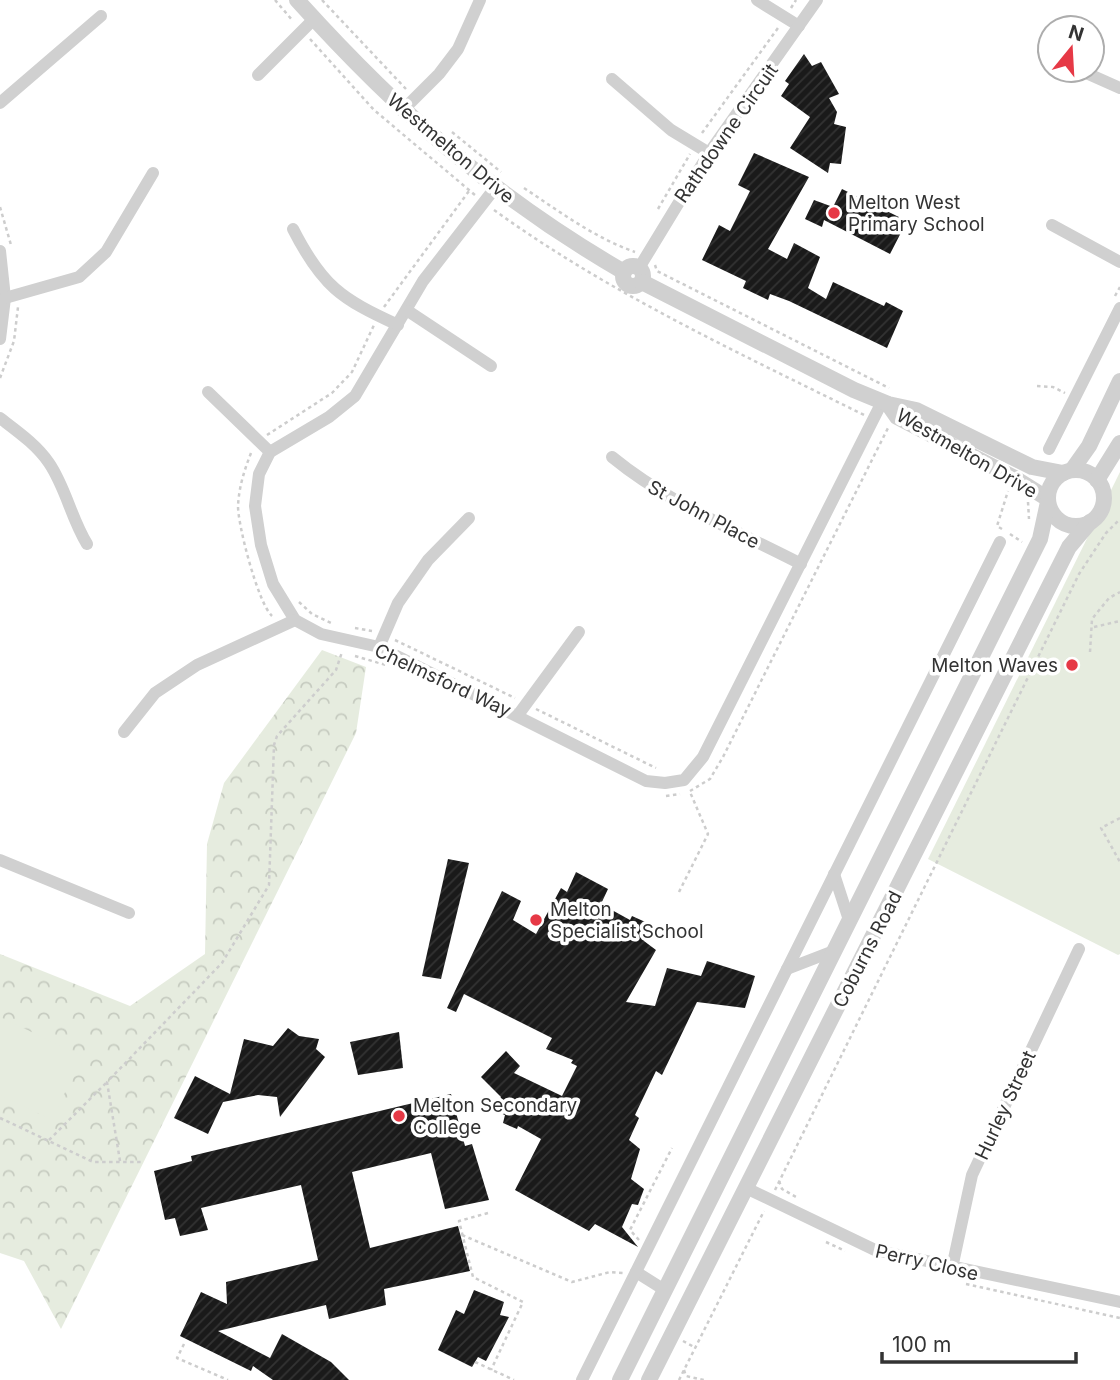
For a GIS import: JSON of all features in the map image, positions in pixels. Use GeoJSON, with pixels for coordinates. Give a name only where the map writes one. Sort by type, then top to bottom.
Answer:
{"type":"FeatureCollection","features":[{"type":"Feature","properties":{"kind":"street","name":"Westmelton Drive"},"geometry":{"type":"LineString","coordinates":[[297,0],[402,111],[495,188],[569,240],[638,270],[822,375],[916,410],[1032,467],[1067,471]]}},
{"type":"Feature","properties":{"kind":"street"},"geometry":{"type":"LineString","coordinates":[[402,111],[458,49],[480,0]]}},
{"type":"Feature","properties":{"kind":"street"},"geometry":{"type":"LineString","coordinates":[[757,0],[799,26]]}},
{"type":"Feature","properties":{"kind":"street","name":"Rathdowne Circuit"},"geometry":{"type":"LineString","coordinates":[[638,270],[709,153],[817,0]]}},
{"type":"Feature","properties":{"kind":"street"},"geometry":{"type":"LineString","coordinates":[[0,103],[101,16]]}},
{"type":"Feature","properties":{"kind":"street"},"geometry":{"type":"LineString","coordinates":[[258,75],[314,19]]}},
{"type":"Feature","properties":{"kind":"street"},"geometry":{"type":"LineString","coordinates":[[612,79],[671,131],[709,153]]}},
{"type":"Feature","properties":{"kind":"street"},"geometry":{"type":"LineString","coordinates":[[5,298],[79,277],[106,252],[153,173]]}},
{"type":"Feature","properties":{"kind":"street"},"geometry":{"type":"LineString","coordinates":[[124,732],[155,693],[197,665],[289,623],[261,545],[256,506],[259,474],[270,452],[329,417],[355,396],[408,311],[423,281],[495,188]]}},
{"type":"Feature","properties":{"kind":"street"},"geometry":{"type":"LineString","coordinates":[[1052,225],[1120,262]]}},
{"type":"Feature","properties":{"kind":"street"},"geometry":{"type":"LineString","coordinates":[[293,229],[309,261],[328,285],[398,325]]}},
{"type":"Feature","properties":{"kind":"street"},"geometry":{"type":"LineString","coordinates":[[0,251],[5,298],[0,338]]}},
{"type":"Feature","properties":{"kind":"street"},"geometry":{"type":"LineString","coordinates":[[1049,449],[1120,308]]}},
{"type":"Feature","properties":{"kind":"street"},"geometry":{"type":"LineString","coordinates":[[408,311],[491,366]]}},
{"type":"Feature","properties":{"kind":"street"},"geometry":{"type":"LineString","coordinates":[[1067,471],[1081,470],[1097,480],[1102,488],[1102,507],[1090,522],[1081,525],[1064,523],[1056,518],[1048,501],[1051,484],[1067,471],[1089,446],[1120,381]]}},
{"type":"Feature","properties":{"kind":"street"},"geometry":{"type":"LineString","coordinates":[[208,392],[270,452]]}},
{"type":"Feature","properties":{"kind":"street","name":"Westmelton Drive"},"geometry":{"type":"LineString","coordinates":[[887,399],[897,417],[1013,477],[1048,501]]}},
{"type":"Feature","properties":{"kind":"street","name":"Chelmsford Way"},"geometry":{"type":"LineString","coordinates":[[289,623],[321,634],[382,641],[522,710],[646,781],[664,783],[684,780],[703,757],[887,399]]}},
{"type":"Feature","properties":{"kind":"street"},"geometry":{"type":"LineString","coordinates":[[0,418],[49,462],[63,489],[74,522],[87,544]]}},
{"type":"Feature","properties":{"kind":"street"},"geometry":{"type":"LineString","coordinates":[[1097,480],[1120,443]]}},
{"type":"Feature","properties":{"kind":"street","name":"St John Place"},"geometry":{"type":"LineString","coordinates":[[612,457],[667,496],[801,564]]}},
{"type":"Feature","properties":{"kind":"street","name":"Coburns Road"},"geometry":{"type":"LineString","coordinates":[[620,1380],[848,917],[1040,539],[1048,501]]}},
{"type":"Feature","properties":{"kind":"street"},"geometry":{"type":"LineString","coordinates":[[382,641],[398,603],[428,560],[469,518]]}},
{"type":"Feature","properties":{"kind":"street","name":"Coburns Road"},"geometry":{"type":"LineString","coordinates":[[649,1380],[1069,547],[1090,522]]}},
{"type":"Feature","properties":{"kind":"street"},"geometry":{"type":"LineString","coordinates":[[582,1380],[632,1272],[787,970],[1000,542]]}},
{"type":"Feature","properties":{"kind":"street"},"geometry":{"type":"LineString","coordinates":[[522,710],[579,632]]}},
{"type":"Feature","properties":{"kind":"street"},"geometry":{"type":"LineString","coordinates":[[906,803],[934,816]]}},
{"type":"Feature","properties":{"kind":"street"},"geometry":{"type":"LineString","coordinates":[[0,860],[129,912]]}},
{"type":"Feature","properties":{"kind":"street","name":"Coburns Road"},"geometry":{"type":"LineString","coordinates":[[834,874],[848,917]]}},
{"type":"Feature","properties":{"kind":"street","name":"Hurley Street"},"geometry":{"type":"LineString","coordinates":[[952,1268],[972,1174],[1079,948]]}},
{"type":"Feature","properties":{"kind":"street","name":"Coburns Road"},"geometry":{"type":"LineString","coordinates":[[787,970],[831,952]]}},
{"type":"Feature","properties":{"kind":"street"},"geometry":{"type":"LineString","coordinates":[[720,1174],[746,1188]]}},
{"type":"Feature","properties":{"kind":"street","name":"Perry Close"},"geometry":{"type":"LineString","coordinates":[[746,1188],[857,1244],[952,1268],[1120,1302]]}},
{"type":"Feature","properties":{"kind":"street"},"geometry":{"type":"LineString","coordinates":[[632,1272],[663,1289]]}},
{"type":"Feature","properties":{"kind":"path"},"geometry":{"type":"LineString","coordinates":[[322,0],[415,98]]}},
{"type":"Feature","properties":{"kind":"path"},"geometry":{"type":"LineString","coordinates":[[451,131],[502,172]]}},
{"type":"Feature","properties":{"kind":"path"},"geometry":{"type":"LineString","coordinates":[[523,188],[622,250],[638,270],[654,262],[657,271],[887,399]]}},
{"type":"Feature","properties":{"kind":"path"},"geometry":{"type":"LineString","coordinates":[[289,623],[267,612],[255,585],[238,510],[242,477],[253,449],[274,429],[332,393],[352,372],[379,316],[469,191]]}},
{"type":"Feature","properties":{"kind":"path"},"geometry":{"type":"LineString","coordinates":[[484,214],[495,210]]}},
{"type":"Feature","properties":{"kind":"path"},"geometry":{"type":"LineString","coordinates":[[1037,386],[1052,387],[1066,393],[1073,401]]}},
{"type":"Feature","properties":{"kind":"path"},"geometry":{"type":"LineString","coordinates":[[659,796],[671,797],[690,792],[710,779],[888,428]]}},
{"type":"Feature","properties":{"kind":"path"},"geometry":{"type":"LineString","coordinates":[[679,1380],[1079,574],[1106,533],[1120,519]]}},
{"type":"Feature","properties":{"kind":"path"},"geometry":{"type":"LineString","coordinates":[[1090,652],[1094,627],[1092,619],[1109,598],[1120,592]]}},
{"type":"Feature","properties":{"kind":"path"},"geometry":{"type":"LineString","coordinates":[[292,595],[312,614],[342,625]]}},
{"type":"Feature","properties":{"kind":"path"},"geometry":{"type":"LineString","coordinates":[[1094,627],[1120,621]]}},
{"type":"Feature","properties":{"kind":"path"},"geometry":{"type":"LineString","coordinates":[[352,627],[522,710],[660,770]]}},
{"type":"Feature","properties":{"kind":"path"},"geometry":{"type":"LineString","coordinates":[[334,649],[388,666]]}},
{"type":"Feature","properties":{"kind":"path"},"geometry":{"type":"LineString","coordinates":[[49,1140],[222,963],[270,885],[274,745],[277,736],[337,670],[342,652]]}},
{"type":"Feature","properties":{"kind":"path"},"geometry":{"type":"LineString","coordinates":[[679,892],[708,834],[690,792]]}},
{"type":"Feature","properties":{"kind":"path"},"geometry":{"type":"LineString","coordinates":[[1120,818],[1101,828],[1120,862]]}},
{"type":"Feature","properties":{"kind":"path"},"geometry":{"type":"LineString","coordinates":[[107,1082],[120,1161]]}},
{"type":"Feature","properties":{"kind":"path"},"geometry":{"type":"LineString","coordinates":[[0,1118],[93,1162],[144,1162]]}},
{"type":"Feature","properties":{"kind":"path"},"geometry":{"type":"LineString","coordinates":[[642,1243],[630,1230],[672,1148]]}},
{"type":"Feature","properties":{"kind":"path"},"geometry":{"type":"LineString","coordinates":[[488,1213],[459,1221],[472,1277],[523,1302],[491,1370]]}},
{"type":"Feature","properties":{"kind":"path"},"geometry":{"type":"LineString","coordinates":[[462,1235],[572,1282],[610,1272],[632,1272]]}},
{"type":"Feature","properties":{"kind":"path"},"geometry":{"type":"LineString","coordinates":[[184,1344],[177,1358],[228,1380]]}},
{"type":"Feature","properties":{"kind":"path"},"geometry":{"type":"LineString","coordinates":[[475,1362],[514,1380]]}},
{"type":"Feature","properties":{"kind":"path"},"geometry":{"type":"LineString","coordinates":[[684,1370],[686,1376],[704,1380]]}},
{"type":"Feature","properties":{"kind":"green space","name":"Melton Waves"},"geometry":{"type":"Polygon","coordinates":[[[1120,472],[1120,954],[1118,955],[928,859],[1120,472]]]}},
{"type":"Feature","properties":{"kind":"green space"},"geometry":{"type":"Polygon","coordinates":[[[322,650],[366,667],[356,733],[61,1329],[24,1261],[0,1253],[0,954],[130,1006],[205,954],[207,844],[224,783],[322,650]]]}},
{"type":"Feature","properties":{"kind":"green space"},"geometry":{"type":"Polygon","coordinates":[[[0,1017],[82,1056],[52,1120],[0,1095],[0,1017]]]}},
{"type":"Feature","properties":{"kind":"building"},"geometry":{"type":"Polygon","coordinates":[[[804,54],[812,66],[821,62],[839,94],[829,98],[837,112],[834,124],[846,127],[841,164],[830,163],[828,173],[790,148],[810,117],[781,96],[789,84],[785,81],[804,54]]]}},
{"type":"Feature","properties":{"kind":"building"},"geometry":{"type":"Polygon","coordinates":[[[754,153],[809,177],[768,249],[787,259],[794,243],[820,257],[808,288],[826,299],[833,282],[884,306],[886,302],[903,311],[887,348],[789,301],[770,294],[768,300],[743,288],[746,281],[702,260],[719,225],[730,231],[750,191],[738,185],[754,153]]]}},
{"type":"Feature","properties":{"kind":"building"},"geometry":{"type":"Polygon","coordinates":[[[842,189],[907,221],[890,254],[824,220],[822,227],[805,219],[814,200],[833,207],[842,189]]]}},
{"type":"Feature","properties":{"kind":"building"},"geometry":{"type":"Polygon","coordinates":[[[448,859],[469,863],[441,979],[422,976],[448,859]]]}},
{"type":"Feature","properties":{"kind":"building"},"geometry":{"type":"Polygon","coordinates":[[[576,872],[608,889],[601,904],[630,920],[632,916],[652,925],[644,941],[656,950],[626,1002],[655,1006],[667,968],[701,976],[707,961],[755,976],[745,1008],[697,1002],[662,1075],[656,1071],[635,1115],[639,1118],[629,1140],[640,1149],[631,1179],[644,1189],[638,1205],[632,1204],[622,1227],[638,1247],[595,1224],[589,1231],[515,1190],[541,1139],[518,1126],[517,1129],[503,1123],[505,1115],[494,1111],[501,1097],[481,1077],[506,1051],[520,1066],[514,1073],[562,1096],[577,1066],[571,1063],[573,1060],[546,1049],[552,1038],[464,994],[456,1012],[447,1008],[502,891],[521,901],[513,920],[536,934],[561,888],[567,892],[576,872]]]}},
{"type":"Feature","properties":{"kind":"building"},"geometry":{"type":"Polygon","coordinates":[[[288,1028],[299,1036],[319,1039],[316,1049],[325,1057],[280,1117],[277,1097],[258,1095],[223,1102],[208,1134],[174,1118],[195,1076],[230,1094],[244,1039],[273,1046],[288,1028]]]}},
{"type":"Feature","properties":{"kind":"building"},"geometry":{"type":"Polygon","coordinates":[[[399,1032],[403,1068],[358,1075],[350,1042],[399,1032]]]}},
{"type":"Feature","properties":{"kind":"building"},"geometry":{"type":"Polygon","coordinates":[[[451,1094],[465,1146],[472,1144],[489,1200],[445,1209],[431,1153],[352,1172],[370,1248],[458,1226],[470,1271],[384,1289],[386,1305],[329,1319],[326,1305],[218,1331],[270,1358],[282,1334],[331,1362],[349,1380],[273,1380],[253,1366],[251,1371],[180,1336],[201,1292],[227,1304],[226,1282],[318,1260],[301,1185],[201,1208],[208,1230],[180,1236],[175,1218],[165,1220],[154,1171],[192,1161],[191,1156],[451,1094]]]}},
{"type":"Feature","properties":{"kind":"building"},"geometry":{"type":"Polygon","coordinates":[[[474,1290],[504,1302],[500,1315],[509,1317],[486,1361],[478,1357],[472,1367],[438,1350],[456,1310],[464,1314],[474,1290]]]}},
{"type":"Feature","properties":{"kind":"place","name":"Melton West Primary School"},"geometry":{"type":"Point","coordinates":[834,213]}},
{"type":"Feature","properties":{"kind":"place","name":"Melton Waves"},"geometry":{"type":"Point","coordinates":[1072,665]}},
{"type":"Feature","properties":{"kind":"place","name":"Melton Specialist School"},"geometry":{"type":"Point","coordinates":[536,920]}},
{"type":"Feature","properties":{"kind":"place","name":"Melton Secondary College"},"geometry":{"type":"Point","coordinates":[399,1116]}}]}
